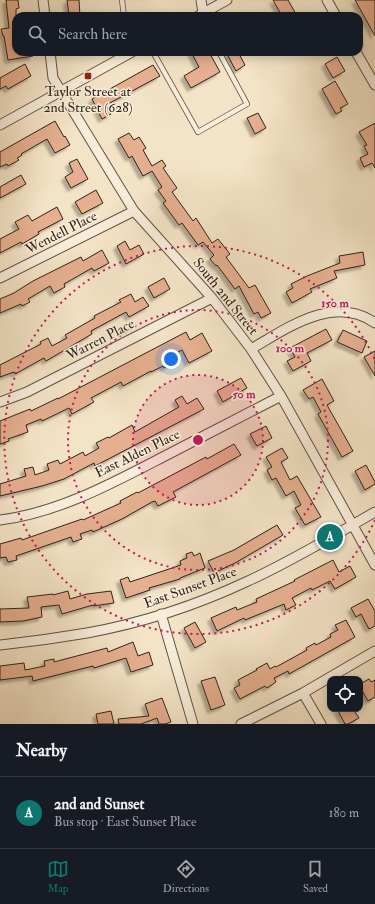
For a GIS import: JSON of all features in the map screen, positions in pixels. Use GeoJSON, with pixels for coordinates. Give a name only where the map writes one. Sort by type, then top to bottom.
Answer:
{"type":"FeatureCollection","features":[{"type":"Feature","properties":{"kind":"street"},"geometry":{"type":"LineString","coordinates":[[44,0],[45,12]]}},
{"type":"Feature","properties":{"kind":"street"},"geometry":{"type":"LineString","coordinates":[[199,12],[201,0]]}},
{"type":"Feature","properties":{"kind":"street"},"geometry":{"type":"LineString","coordinates":[[205,12],[227,0]]}},
{"type":"Feature","properties":{"kind":"street"},"geometry":{"type":"LineString","coordinates":[[327,0],[334,12]]}},
{"type":"Feature","properties":{"kind":"street","name":"South 2nd Street"},"geometry":{"type":"LineString","coordinates":[[50,56],[53,78],[134,211],[212,298],[251,349],[281,396],[375,565]]}},
{"type":"Feature","properties":{"kind":"street"},"geometry":{"type":"LineString","coordinates":[[0,125],[124,56]]}},
{"type":"Feature","properties":{"kind":"street"},"geometry":{"type":"LineString","coordinates":[[358,56],[375,85]]}},
{"type":"Feature","properties":{"kind":"street","name":"Wendell Place"},"geometry":{"type":"LineString","coordinates":[[0,278],[134,211]]}},
{"type":"Feature","properties":{"kind":"street","name":"Warren Place"},"geometry":{"type":"LineString","coordinates":[[0,402],[27,392],[212,298]]}},
{"type":"Feature","properties":{"kind":"street"},"geometry":{"type":"LineString","coordinates":[[251,349],[315,315],[326,312],[350,312],[364,316],[375,323]]}},
{"type":"Feature","properties":{"kind":"street","name":"East Alden Place"},"geometry":{"type":"LineString","coordinates":[[0,520],[44,510],[71,501],[126,476],[281,396]]}},
{"type":"Feature","properties":{"kind":"street","name":"East Sunset Place"},"geometry":{"type":"LineString","coordinates":[[0,645],[88,633],[188,606],[248,581],[286,562],[375,512]]}},
{"type":"Feature","properties":{"kind":"street"},"geometry":{"type":"LineString","coordinates":[[161,614],[193,724]]}},
{"type":"Feature","properties":{"kind":"street"},"geometry":{"type":"LineString","coordinates":[[241,724],[303,692],[375,651]]}},
{"type":"Feature","properties":{"kind":"street"},"geometry":{"type":"LineString","coordinates":[[303,692],[321,724]]}},
{"type":"Feature","properties":{"kind":"lane"},"geometry":{"type":"LineString","coordinates":[[122,0],[124,12]]}},
{"type":"Feature","properties":{"kind":"lane"},"geometry":{"type":"LineString","coordinates":[[155,56],[198,132],[247,104],[220,56]]}},
{"type":"Feature","properties":{"kind":"building"},"geometry":{"type":"Polygon","coordinates":[[[6,0],[18,0],[19,8],[16,9],[16,12],[12,12],[12,56],[33,56],[8,60],[4,36],[1,29],[9,28],[6,0]]]}},
{"type":"Feature","properties":{"kind":"building"},"geometry":{"type":"Polygon","coordinates":[[[67,0],[79,0],[80,12],[68,12],[67,0]]]}},
{"type":"Feature","properties":{"kind":"building"},"geometry":{"type":"Polygon","coordinates":[[[273,0],[288,0],[295,12],[280,12],[273,0]]]}},
{"type":"Feature","properties":{"kind":"building"},"geometry":{"type":"Polygon","coordinates":[[[355,0],[375,0],[375,36],[363,12],[355,0]]]}},
{"type":"Feature","properties":{"kind":"building"},"geometry":{"type":"Polygon","coordinates":[[[193,56],[211,56],[220,72],[191,88],[184,76],[199,67],[193,56]]]}},
{"type":"Feature","properties":{"kind":"building"},"geometry":{"type":"Polygon","coordinates":[[[228,56],[240,56],[245,65],[236,71],[228,56]]]}},
{"type":"Feature","properties":{"kind":"building"},"geometry":{"type":"Polygon","coordinates":[[[337,57],[345,71],[333,78],[325,64],[337,57]]]}},
{"type":"Feature","properties":{"kind":"building"},"geometry":{"type":"Polygon","coordinates":[[[25,64],[31,76],[8,89],[6,86],[0,89],[0,78],[25,64]]]}},
{"type":"Feature","properties":{"kind":"building"},"geometry":{"type":"Polygon","coordinates":[[[153,65],[160,76],[106,105],[111,114],[102,119],[92,99],[153,65]]]}},
{"type":"Feature","properties":{"kind":"building"},"geometry":{"type":"Polygon","coordinates":[[[335,81],[348,104],[340,108],[342,111],[336,114],[322,89],[335,81]]]}},
{"type":"Feature","properties":{"kind":"building"},"geometry":{"type":"Polygon","coordinates":[[[258,113],[266,128],[255,134],[247,118],[258,113]]]}},
{"type":"Feature","properties":{"kind":"building"},"geometry":{"type":"Polygon","coordinates":[[[55,121],[70,145],[55,153],[47,139],[21,154],[22,155],[17,158],[19,160],[8,166],[7,164],[0,167],[0,152],[55,121]]]}},
{"type":"Feature","properties":{"kind":"building"},"geometry":{"type":"Polygon","coordinates":[[[375,123],[375,168],[372,163],[364,167],[360,158],[368,154],[364,146],[367,145],[359,132],[375,123]]]}},
{"type":"Feature","properties":{"kind":"building"},"geometry":{"type":"Polygon","coordinates":[[[129,133],[134,140],[139,137],[146,148],[143,150],[152,166],[162,160],[166,166],[163,168],[177,188],[172,192],[193,221],[196,218],[212,243],[218,239],[230,254],[226,257],[249,288],[255,285],[271,313],[261,318],[258,312],[254,314],[239,286],[235,289],[217,265],[216,266],[210,259],[214,255],[203,242],[198,245],[182,223],[179,225],[163,203],[166,201],[158,190],[162,187],[152,171],[143,176],[132,156],[129,158],[118,139],[129,133]]]}},
{"type":"Feature","properties":{"kind":"building"},"geometry":{"type":"Polygon","coordinates":[[[77,159],[88,179],[71,188],[65,177],[73,172],[69,163],[77,159]]]}},
{"type":"Feature","properties":{"kind":"building"},"geometry":{"type":"Polygon","coordinates":[[[21,175],[26,184],[0,198],[0,187],[21,175]]]}},
{"type":"Feature","properties":{"kind":"building"},"geometry":{"type":"Polygon","coordinates":[[[96,190],[103,203],[82,214],[75,202],[96,190]]]}},
{"type":"Feature","properties":{"kind":"building"},"geometry":{"type":"Polygon","coordinates":[[[57,207],[63,219],[38,232],[39,234],[22,244],[21,242],[0,253],[0,239],[19,229],[15,222],[28,215],[32,221],[57,207]]]}},
{"type":"Feature","properties":{"kind":"building"},"geometry":{"type":"Polygon","coordinates":[[[125,241],[130,250],[139,245],[144,254],[126,264],[117,246],[125,241]]]}},
{"type":"Feature","properties":{"kind":"building"},"geometry":{"type":"Polygon","coordinates":[[[102,250],[109,263],[94,271],[92,268],[64,284],[65,287],[54,293],[50,286],[28,299],[30,302],[22,306],[21,304],[0,313],[0,299],[81,257],[83,261],[102,250]]]}},
{"type":"Feature","properties":{"kind":"building"},"geometry":{"type":"Polygon","coordinates":[[[363,252],[365,265],[334,271],[337,278],[310,289],[312,292],[292,303],[286,292],[293,288],[291,284],[340,263],[339,256],[363,252]]]}},
{"type":"Feature","properties":{"kind":"building"},"geometry":{"type":"Polygon","coordinates":[[[164,278],[170,289],[154,298],[148,287],[164,278]]]}},
{"type":"Feature","properties":{"kind":"building"},"geometry":{"type":"Polygon","coordinates":[[[131,294],[135,302],[143,297],[149,306],[129,317],[126,312],[91,331],[92,334],[46,361],[44,358],[15,374],[14,372],[0,377],[0,365],[41,344],[40,342],[48,338],[52,346],[67,338],[65,335],[95,318],[94,316],[121,302],[119,300],[131,294]]]}},
{"type":"Feature","properties":{"kind":"building"},"geometry":{"type":"Polygon","coordinates":[[[326,329],[332,340],[307,353],[311,361],[293,371],[287,361],[295,357],[290,348],[326,329]]]}},
{"type":"Feature","properties":{"kind":"building"},"geometry":{"type":"Polygon","coordinates":[[[343,330],[367,341],[362,353],[337,342],[343,330]]]}},
{"type":"Feature","properties":{"kind":"building"},"geometry":{"type":"Polygon","coordinates":[[[186,332],[190,340],[202,333],[212,351],[189,363],[182,350],[170,356],[174,362],[164,368],[163,366],[151,371],[123,386],[121,382],[91,398],[94,402],[72,414],[69,408],[42,421],[41,419],[26,425],[28,432],[8,439],[9,441],[0,444],[0,421],[30,409],[31,411],[58,399],[186,332]]]}},
{"type":"Feature","properties":{"kind":"building"},"geometry":{"type":"Polygon","coordinates":[[[375,351],[375,376],[364,357],[375,351]]]}},
{"type":"Feature","properties":{"kind":"building"},"geometry":{"type":"Polygon","coordinates":[[[241,378],[247,388],[223,402],[217,391],[241,378]]]}},
{"type":"Feature","properties":{"kind":"building"},"geometry":{"type":"Polygon","coordinates":[[[322,379],[334,401],[327,405],[353,451],[342,457],[318,414],[321,412],[313,397],[309,399],[303,390],[322,379]]]}},
{"type":"Feature","properties":{"kind":"building"},"geometry":{"type":"Polygon","coordinates":[[[182,396],[187,404],[197,398],[204,409],[95,466],[94,463],[64,479],[0,496],[0,484],[26,476],[24,469],[33,467],[35,475],[49,470],[47,464],[58,460],[60,464],[83,452],[85,456],[99,448],[96,443],[108,437],[109,438],[132,425],[135,432],[179,407],[175,400],[182,396]]]}},
{"type":"Feature","properties":{"kind":"building"},"geometry":{"type":"Polygon","coordinates":[[[266,426],[272,438],[257,446],[250,434],[266,426]]]}},
{"type":"Feature","properties":{"kind":"building"},"geometry":{"type":"Polygon","coordinates":[[[234,444],[241,455],[173,492],[176,497],[158,506],[155,501],[152,502],[122,519],[93,532],[92,530],[80,534],[82,539],[73,542],[71,537],[16,556],[17,560],[8,562],[6,557],[0,558],[0,544],[21,538],[22,540],[82,519],[83,520],[121,503],[120,501],[137,492],[138,493],[206,457],[207,459],[234,444]]]}},
{"type":"Feature","properties":{"kind":"building"},"geometry":{"type":"Polygon","coordinates":[[[282,448],[288,458],[281,462],[290,480],[297,476],[321,517],[305,525],[295,508],[301,505],[294,491],[286,496],[276,478],[272,480],[267,470],[272,467],[266,457],[282,448]]]}},
{"type":"Feature","properties":{"kind":"building"},"geometry":{"type":"Polygon","coordinates":[[[366,465],[375,484],[365,490],[355,471],[366,465]]]}},
{"type":"Feature","properties":{"kind":"building"},"geometry":{"type":"Polygon","coordinates":[[[277,525],[283,535],[235,563],[214,573],[208,561],[234,550],[277,525]]]}},
{"type":"Feature","properties":{"kind":"building"},"geometry":{"type":"Polygon","coordinates":[[[192,552],[194,556],[200,553],[205,568],[180,579],[149,588],[150,590],[126,598],[120,580],[128,577],[130,582],[181,565],[180,561],[187,558],[186,554],[192,552]]]}},
{"type":"Feature","properties":{"kind":"building"},"geometry":{"type":"Polygon","coordinates":[[[333,560],[339,572],[350,566],[356,577],[335,589],[330,581],[312,590],[311,588],[292,598],[296,605],[286,610],[284,604],[245,620],[244,618],[217,631],[211,618],[236,607],[237,610],[257,602],[256,599],[295,581],[294,580],[333,560]]]}},
{"type":"Feature","properties":{"kind":"building"},"geometry":{"type":"Polygon","coordinates":[[[68,591],[70,599],[87,594],[111,591],[114,603],[93,605],[62,614],[59,605],[41,607],[42,617],[23,621],[0,622],[0,609],[29,608],[27,597],[53,595],[68,591]]]}},
{"type":"Feature","properties":{"kind":"building"},"geometry":{"type":"Polygon","coordinates":[[[368,599],[375,611],[375,626],[369,629],[361,614],[356,617],[351,608],[368,599]]]}},
{"type":"Feature","properties":{"kind":"building"},"geometry":{"type":"Polygon","coordinates":[[[346,620],[355,637],[289,674],[288,671],[274,678],[276,682],[267,688],[265,686],[240,699],[234,688],[240,685],[238,680],[267,663],[270,669],[275,666],[276,667],[307,650],[306,648],[315,643],[316,645],[331,637],[330,634],[338,630],[335,625],[346,620]]]}},
{"type":"Feature","properties":{"kind":"building"},"geometry":{"type":"Polygon","coordinates":[[[195,622],[206,642],[195,648],[184,628],[195,622]]]}},
{"type":"Feature","properties":{"kind":"building"},"geometry":{"type":"Polygon","coordinates":[[[133,642],[138,656],[149,652],[153,665],[131,672],[126,658],[94,668],[93,666],[33,681],[32,676],[0,680],[0,666],[24,663],[25,670],[45,666],[44,661],[54,659],[54,662],[107,648],[108,652],[133,642]]]}},
{"type":"Feature","properties":{"kind":"building"},"geometry":{"type":"Polygon","coordinates":[[[215,677],[225,705],[211,710],[201,681],[215,677]]]}},
{"type":"Feature","properties":{"kind":"building"},"geometry":{"type":"Polygon","coordinates":[[[369,679],[371,682],[375,680],[375,697],[368,701],[363,692],[363,682],[369,679]]]}},
{"type":"Feature","properties":{"kind":"building"},"geometry":{"type":"Polygon","coordinates":[[[162,698],[171,722],[159,724],[157,718],[141,724],[119,724],[118,719],[149,716],[145,704],[162,698]]]}},
{"type":"Feature","properties":{"kind":"building"},"geometry":{"type":"Polygon","coordinates":[[[111,711],[114,724],[98,724],[96,714],[111,711]]]}},
{"type":"Feature","properties":{"kind":"building"},"geometry":{"type":"Polygon","coordinates":[[[339,712],[355,712],[359,718],[345,724],[339,712]]]}},
{"type":"Feature","properties":{"kind":"place","name":"Taylor Street at 2nd Street (628)"},"geometry":{"type":"Point","coordinates":[88,76]}},
{"type":"Feature","properties":{"kind":"place","name":"2nd and Sunset"},"geometry":{"type":"Point","coordinates":[330,537]}}]}
